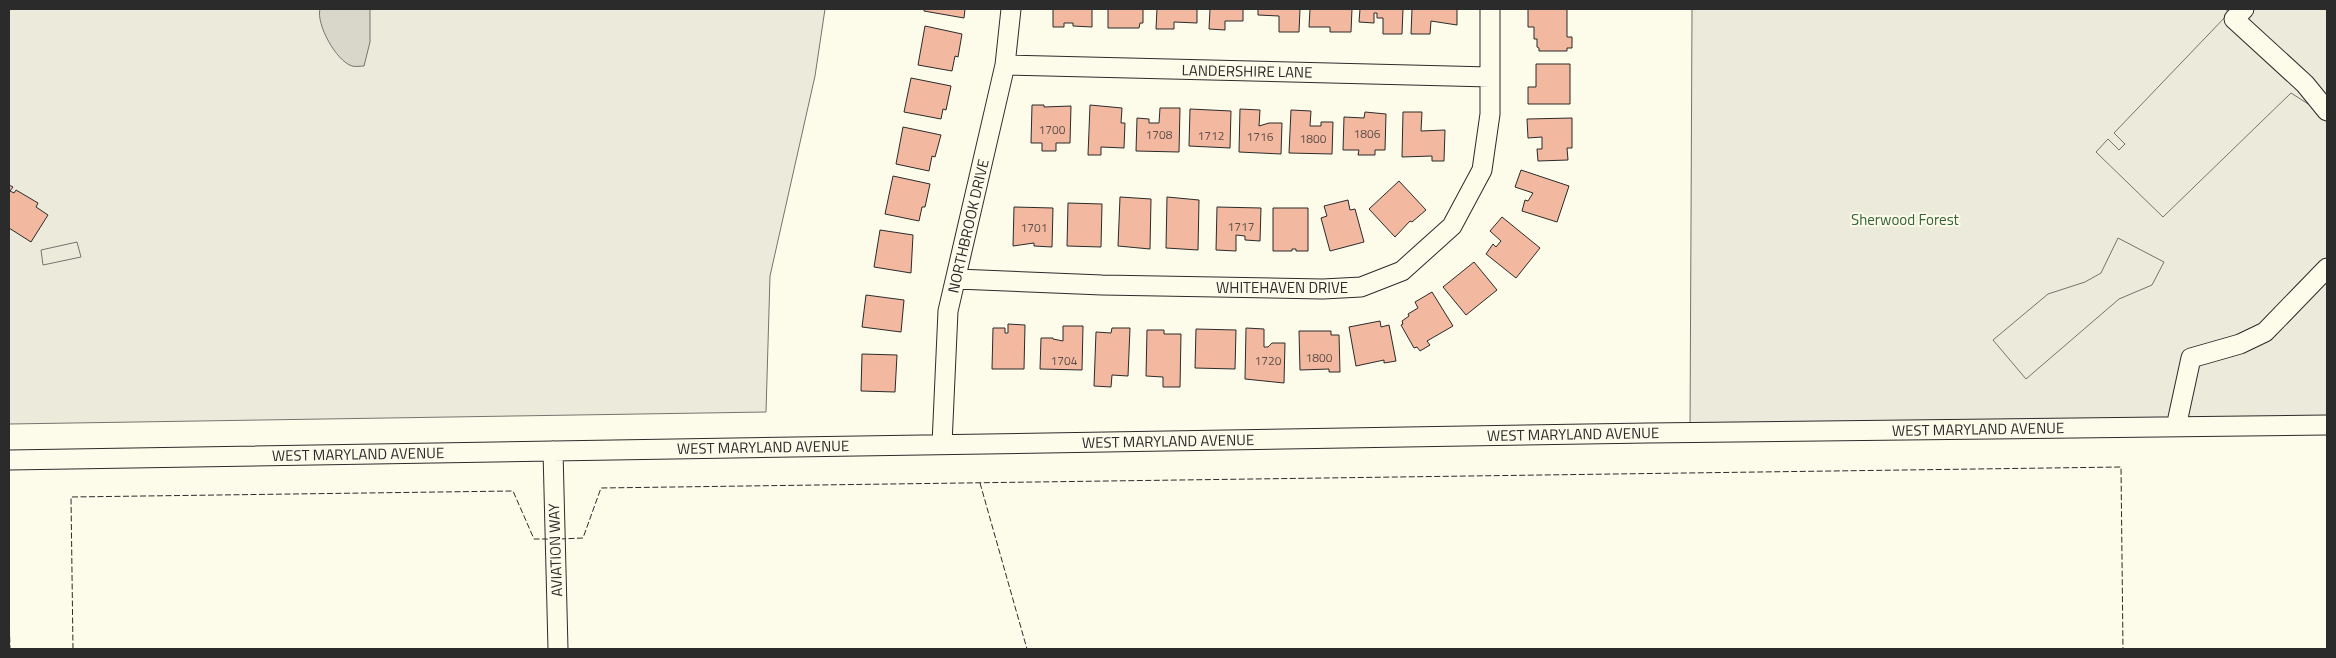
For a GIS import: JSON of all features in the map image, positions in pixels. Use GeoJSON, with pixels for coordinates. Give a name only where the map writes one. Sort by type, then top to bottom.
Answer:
{"type":"FeatureCollection","features":[{"type":"Feature","properties":{"kind":"street","name":"NORTHBROOK DRIVE"},"geometry":{"type":"LineString","coordinates":[[942,444],[948,311],[957,279],[1005,65],[1011,9]]}},
{"type":"Feature","properties":{"kind":"street","name":"WHITEHAVEN DRIVE"},"geometry":{"type":"LineString","coordinates":[[957,279],[1102,285],[1322,288],[1361,287],[1402,271],[1452,226],[1482,170],[1490,114],[1490,9]]}},
{"type":"Feature","properties":{"kind":"street"},"geometry":{"type":"LineString","coordinates":[[2244,9],[2234,19],[2305,84],[2327,111]]}},
{"type":"Feature","properties":{"kind":"street","name":"LANDERSHIRE LANE"},"geometry":{"type":"LineString","coordinates":[[1005,65],[1490,77]]}},
{"type":"Feature","properties":{"kind":"street"},"geometry":{"type":"LineString","coordinates":[[2176,427],[2191,358],[2240,344],[2265,332],[2327,268]]}},
{"type":"Feature","properties":{"kind":"street","name":"WEST MARYLAND AVENUE"},"geometry":{"type":"LineString","coordinates":[[9,460],[1638,433],[2327,425]]}},
{"type":"Feature","properties":{"kind":"street","name":"AVIATION WAY"},"geometry":{"type":"LineString","coordinates":[[553,451],[558,649]]}},
{"type":"Feature","properties":{"kind":"green space"},"geometry":{"type":"Polygon","coordinates":[[[9,9],[825,9],[815,76],[770,276],[766,412],[9,424],[9,9]]]}},
{"type":"Feature","properties":{"kind":"green space","name":"Sherwood Forest"},"geometry":{"type":"Polygon","coordinates":[[[1692,9],[2327,9],[2327,425],[1690,433],[1692,9]]]}},
{"type":"Feature","properties":{"kind":"shaded area"},"geometry":{"type":"Polygon","coordinates":[[[320,9],[370,9],[370,42],[364,66],[353,66],[346,63],[334,50],[321,24],[320,9]]]}},
{"type":"Feature","properties":{"kind":"shaded area"},"geometry":{"type":"Polygon","coordinates":[[[2226,9],[2327,9],[2327,116],[2291,93],[2163,217],[2096,152],[2108,139],[2119,150],[2125,144],[2114,133],[2229,13],[2226,9]]]}},
{"type":"Feature","properties":{"kind":"shaded area"},"geometry":{"type":"Polygon","coordinates":[[[2118,238],[2164,262],[2152,285],[2119,299],[2026,379],[1993,340],[2048,294],[2085,282],[2101,273],[2118,238]]]}},
{"type":"Feature","properties":{"kind":"shaded area"},"geometry":{"type":"Polygon","coordinates":[[[77,242],[81,257],[43,265],[41,250],[77,242]]]}},
{"type":"Feature","properties":{"kind":"building"},"geometry":{"type":"Polygon","coordinates":[[[924,9],[965,9],[964,18],[924,11],[924,9]]]}},
{"type":"Feature","properties":{"kind":"building"},"geometry":{"type":"Polygon","coordinates":[[[1053,9],[1092,9],[1092,27],[1073,26],[1073,23],[1064,23],[1064,27],[1053,27],[1053,9]]]}},
{"type":"Feature","properties":{"kind":"building"},"geometry":{"type":"Polygon","coordinates":[[[1108,9],[1143,9],[1143,23],[1140,23],[1139,28],[1108,28],[1108,9]]]}},
{"type":"Feature","properties":{"kind":"building"},"geometry":{"type":"Polygon","coordinates":[[[1157,9],[1197,9],[1197,23],[1174,22],[1174,29],[1156,29],[1157,9]]]}},
{"type":"Feature","properties":{"kind":"building"},"geometry":{"type":"Polygon","coordinates":[[[1210,9],[1243,9],[1243,21],[1225,21],[1225,30],[1209,29],[1210,9]]]}},
{"type":"Feature","properties":{"kind":"building"},"geometry":{"type":"Polygon","coordinates":[[[1258,9],[1300,9],[1299,32],[1279,32],[1279,16],[1258,15],[1258,9]]]}},
{"type":"Feature","properties":{"kind":"building"},"geometry":{"type":"Polygon","coordinates":[[[1310,9],[1352,9],[1351,32],[1330,32],[1330,27],[1309,27],[1310,9]]]}},
{"type":"Feature","properties":{"kind":"building"},"geometry":{"type":"Polygon","coordinates":[[[1360,9],[1403,9],[1402,34],[1383,34],[1383,18],[1377,18],[1377,13],[1374,13],[1374,23],[1359,22],[1360,9]]]}},
{"type":"Feature","properties":{"kind":"building"},"geometry":{"type":"Polygon","coordinates":[[[1412,9],[1457,9],[1457,25],[1431,21],[1430,34],[1411,34],[1412,9]]]}},
{"type":"Feature","properties":{"kind":"building"},"geometry":{"type":"Polygon","coordinates":[[[1528,9],[1567,9],[1567,37],[1572,37],[1572,48],[1567,48],[1567,51],[1539,51],[1537,39],[1534,39],[1534,27],[1528,27],[1528,9]]]}},
{"type":"Feature","properties":{"kind":"building"},"geometry":{"type":"Polygon","coordinates":[[[925,26],[962,34],[958,57],[955,56],[952,71],[918,65],[925,26]]]}},
{"type":"Feature","properties":{"kind":"building"},"geometry":{"type":"Polygon","coordinates":[[[1536,64],[1570,64],[1570,104],[1528,104],[1528,87],[1536,87],[1536,64]]]}},
{"type":"Feature","properties":{"kind":"building"},"geometry":{"type":"Polygon","coordinates":[[[911,78],[951,86],[946,110],[943,109],[941,119],[904,112],[911,78]]]}},
{"type":"Feature","properties":{"kind":"building"},"geometry":{"type":"Polygon","coordinates":[[[1032,105],[1044,105],[1044,107],[1071,106],[1070,143],[1056,143],[1056,151],[1042,151],[1042,143],[1031,143],[1032,105]]]}},
{"type":"Feature","properties":{"kind":"building"},"geometry":{"type":"Polygon","coordinates":[[[1090,105],[1122,108],[1121,123],[1125,123],[1124,148],[1101,147],[1101,155],[1088,155],[1090,105]]]}},
{"type":"Feature","properties":{"kind":"building"},"geometry":{"type":"Polygon","coordinates":[[[1160,108],[1180,108],[1179,152],[1136,151],[1137,118],[1149,119],[1149,123],[1159,123],[1160,108]]]}},
{"type":"Feature","properties":{"kind":"building"},"geometry":{"type":"Polygon","coordinates":[[[1190,109],[1231,111],[1230,148],[1189,146],[1190,109]]]}},
{"type":"Feature","properties":{"kind":"building"},"geometry":{"type":"Polygon","coordinates":[[[1240,109],[1260,110],[1259,126],[1269,123],[1282,123],[1281,154],[1239,152],[1240,109]]]}},
{"type":"Feature","properties":{"kind":"building"},"geometry":{"type":"Polygon","coordinates":[[[1291,110],[1311,111],[1310,126],[1321,126],[1321,122],[1333,122],[1332,154],[1289,153],[1291,110]]]}},
{"type":"Feature","properties":{"kind":"building"},"geometry":{"type":"Polygon","coordinates":[[[1365,112],[1386,114],[1385,150],[1375,150],[1375,155],[1358,155],[1359,150],[1343,150],[1344,117],[1364,118],[1365,112]]]}},
{"type":"Feature","properties":{"kind":"building"},"geometry":{"type":"Polygon","coordinates":[[[1403,112],[1422,112],[1421,131],[1445,130],[1444,161],[1432,161],[1432,156],[1402,157],[1403,112]]]}},
{"type":"Feature","properties":{"kind":"building"},"geometry":{"type":"Polygon","coordinates":[[[1572,118],[1572,148],[1567,148],[1568,160],[1538,161],[1537,149],[1542,149],[1542,137],[1528,138],[1527,119],[1572,118]]]}},
{"type":"Feature","properties":{"kind":"building"},"geometry":{"type":"Polygon","coordinates":[[[903,127],[941,135],[935,157],[932,156],[929,171],[896,164],[903,127]]]}},
{"type":"Feature","properties":{"kind":"building"},"geometry":{"type":"Polygon","coordinates":[[[1521,170],[1569,186],[1557,222],[1522,211],[1525,200],[1528,201],[1533,193],[1515,187],[1521,170]]]}},
{"type":"Feature","properties":{"kind":"building"},"geometry":{"type":"Polygon","coordinates":[[[893,176],[930,184],[925,207],[922,207],[919,221],[885,214],[893,176]]]}},
{"type":"Feature","properties":{"kind":"building"},"geometry":{"type":"Polygon","coordinates":[[[1399,181],[1426,210],[1412,222],[1410,221],[1395,237],[1369,209],[1399,181]]]}},
{"type":"Feature","properties":{"kind":"building"},"geometry":{"type":"Polygon","coordinates":[[[9,185],[13,187],[10,191],[14,193],[16,190],[38,203],[36,207],[48,215],[31,242],[9,228],[9,185]]]}},
{"type":"Feature","properties":{"kind":"building"},"geometry":{"type":"Polygon","coordinates":[[[1120,197],[1151,199],[1150,249],[1118,246],[1120,197]]]}},
{"type":"Feature","properties":{"kind":"building"},"geometry":{"type":"Polygon","coordinates":[[[1167,197],[1199,200],[1198,250],[1166,248],[1167,197]]]}},
{"type":"Feature","properties":{"kind":"building"},"geometry":{"type":"Polygon","coordinates":[[[1348,200],[1350,210],[1355,209],[1364,242],[1330,251],[1321,218],[1327,216],[1324,206],[1348,200]]]}},
{"type":"Feature","properties":{"kind":"building"},"geometry":{"type":"Polygon","coordinates":[[[1068,203],[1102,204],[1101,247],[1067,246],[1068,203]]]}},
{"type":"Feature","properties":{"kind":"building"},"geometry":{"type":"Polygon","coordinates":[[[1014,207],[1053,208],[1052,247],[1034,246],[1034,243],[1013,246],[1014,207]]]}},
{"type":"Feature","properties":{"kind":"building"},"geometry":{"type":"Polygon","coordinates":[[[1217,207],[1261,208],[1260,241],[1245,240],[1245,236],[1236,235],[1236,251],[1216,250],[1217,207]]]}},
{"type":"Feature","properties":{"kind":"building"},"geometry":{"type":"Polygon","coordinates":[[[1273,208],[1308,208],[1308,251],[1292,249],[1292,251],[1273,251],[1273,208]]]}},
{"type":"Feature","properties":{"kind":"building"},"geometry":{"type":"Polygon","coordinates":[[[1502,217],[1540,248],[1516,278],[1486,254],[1493,244],[1496,247],[1501,241],[1490,231],[1502,217]]]}},
{"type":"Feature","properties":{"kind":"building"},"geometry":{"type":"Polygon","coordinates":[[[880,230],[913,235],[911,273],[874,267],[880,230]]]}},
{"type":"Feature","properties":{"kind":"building"},"geometry":{"type":"Polygon","coordinates":[[[1474,262],[1497,290],[1466,315],[1443,287],[1474,262]]]}},
{"type":"Feature","properties":{"kind":"building"},"geometry":{"type":"Polygon","coordinates":[[[1432,292],[1453,326],[1427,341],[1430,345],[1420,351],[1417,347],[1414,348],[1401,325],[1403,324],[1402,321],[1409,316],[1408,314],[1418,308],[1415,302],[1432,292]]]}},
{"type":"Feature","properties":{"kind":"building"},"geometry":{"type":"Polygon","coordinates":[[[866,295],[904,300],[901,332],[862,327],[866,295]]]}},
{"type":"Feature","properties":{"kind":"building"},"geometry":{"type":"Polygon","coordinates":[[[1380,321],[1381,327],[1389,325],[1396,361],[1384,363],[1384,360],[1356,366],[1349,327],[1380,321]]]}},
{"type":"Feature","properties":{"kind":"building"},"geometry":{"type":"Polygon","coordinates":[[[1008,324],[1025,325],[1024,369],[992,369],[993,328],[1005,328],[1005,333],[1008,333],[1008,324]]]}},
{"type":"Feature","properties":{"kind":"building"},"geometry":{"type":"Polygon","coordinates":[[[1063,326],[1083,326],[1082,370],[1040,369],[1041,338],[1053,338],[1063,341],[1063,326]]]}},
{"type":"Feature","properties":{"kind":"building"},"geometry":{"type":"Polygon","coordinates":[[[1112,328],[1130,328],[1128,376],[1112,375],[1111,387],[1094,386],[1096,332],[1111,333],[1112,328]]]}},
{"type":"Feature","properties":{"kind":"building"},"geometry":{"type":"Polygon","coordinates":[[[1246,328],[1264,329],[1264,347],[1268,347],[1272,343],[1285,343],[1284,383],[1245,379],[1246,328]]]}},
{"type":"Feature","properties":{"kind":"building"},"geometry":{"type":"Polygon","coordinates":[[[1196,329],[1236,330],[1235,369],[1195,368],[1196,329]]]}},
{"type":"Feature","properties":{"kind":"building"},"geometry":{"type":"Polygon","coordinates":[[[1147,330],[1164,330],[1164,334],[1181,334],[1180,387],[1163,387],[1163,377],[1146,376],[1147,330]]]}},
{"type":"Feature","properties":{"kind":"building"},"geometry":{"type":"Polygon","coordinates":[[[1299,331],[1331,331],[1331,335],[1339,335],[1340,372],[1329,372],[1329,369],[1300,370],[1299,331]]]}},
{"type":"Feature","properties":{"kind":"building"},"geometry":{"type":"Polygon","coordinates":[[[862,354],[897,355],[895,392],[861,391],[862,354]]]}},
{"type":"Feature","properties":{"kind":"fence"},"geometry":{"type":"LineString","coordinates":[[560,539],[583,538],[601,488],[2121,467],[2123,649]]}},
{"type":"Feature","properties":{"kind":"fence"},"geometry":{"type":"LineString","coordinates":[[980,483],[1027,649]]}},
{"type":"Feature","properties":{"kind":"fence"},"geometry":{"type":"LineString","coordinates":[[73,649],[71,497],[513,491],[534,539],[550,539]]}},
{"type":"Feature","properties":{"kind":"fence"},"geometry":{"type":"LineString","coordinates":[[9,611],[10,649]]}}]}
